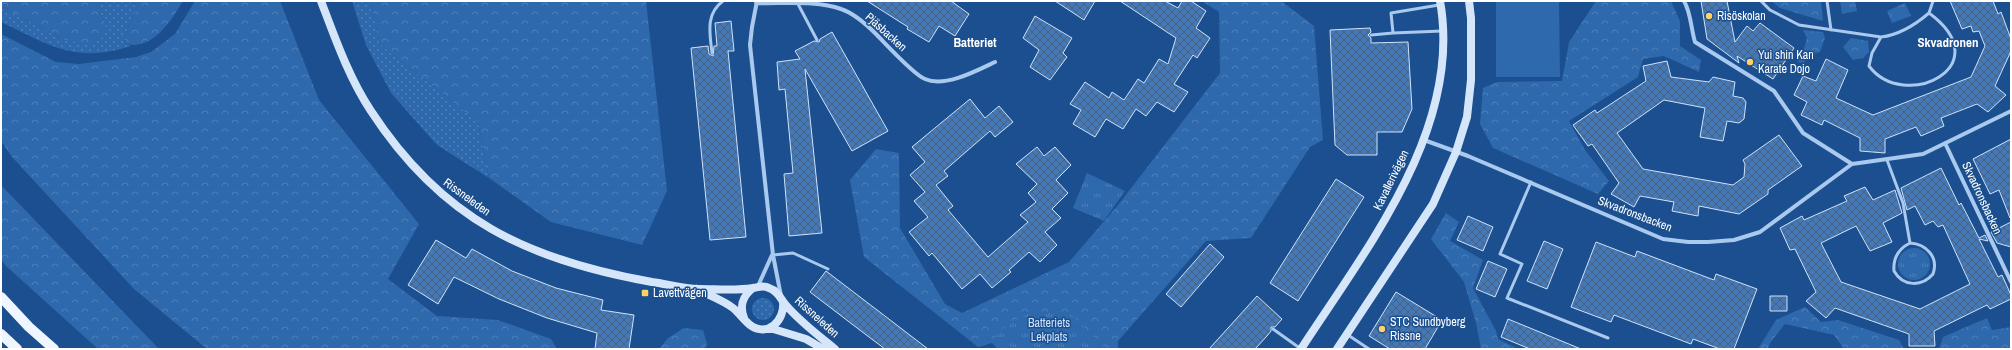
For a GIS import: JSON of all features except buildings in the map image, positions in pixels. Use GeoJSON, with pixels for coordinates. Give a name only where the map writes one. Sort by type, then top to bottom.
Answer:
{"type":"FeatureCollection","features":[{"type":"Feature","properties":{"kind":"main road"},"geometry":{"type":"LineString","coordinates":[[1,297],[29,328],[54,349]]}},
{"type":"Feature","properties":{"kind":"main road"},"geometry":{"type":"LineString","coordinates":[[1,334],[17,349]]}},
{"type":"Feature","properties":{"kind":"street","name":"Rissneleden"},"geometry":{"type":"LineString","coordinates":[[321,1],[345,61],[370,110],[400,151],[439,193],[474,219],[515,243],[555,259],[625,277],[696,289],[771,288],[777,292],[812,330],[835,349]]}},
{"type":"Feature","properties":{"kind":"street"},"geometry":{"type":"LineString","coordinates":[[1337,349],[1433,204],[1456,152],[1467,117],[1471,80],[1471,18],[1469,1]]}},
{"type":"Feature","properties":{"kind":"street"},"geometry":{"type":"LineString","coordinates":[[1684,1],[1688,9],[1691,29],[1695,42],[1774,91],[1803,133],[1852,164]]}},
{"type":"Feature","properties":{"kind":"street"},"geometry":{"type":"LineString","coordinates":[[757,2],[750,45],[773,255],[783,300]]}},
{"type":"Feature","properties":{"kind":"street","name":"Pjäsbacken"},"geometry":{"type":"LineString","coordinates":[[757,2],[818,4],[842,9],[870,27],[900,58],[926,79],[947,81],[967,75],[995,62]]}},
{"type":"Feature","properties":{"kind":"street","name":"Kavallerivägen"},"geometry":{"type":"LineString","coordinates":[[1301,349],[1385,221],[1412,168],[1424,140],[1439,88],[1442,64],[1440,3]]}},
{"type":"Feature","properties":{"kind":"street","name":"Skvadronsbacken"},"geometry":{"type":"LineString","coordinates":[[1424,140],[1531,182],[1663,239],[1688,242],[1708,242],[1734,240],[1760,232],[1852,164],[1923,154],[2011,111]]}},
{"type":"Feature","properties":{"kind":"street","name":"Skvadronsbacken"},"geometry":{"type":"LineString","coordinates":[[1945,143],[2011,282]]}},
{"type":"Feature","properties":{"kind":"street"},"geometry":{"type":"LineString","coordinates":[[744,320],[741,308],[742,300],[746,294],[756,287],[773,255]]}},
{"type":"Feature","properties":{"kind":"street","name":"Rissneleden"},"geometry":{"type":"LineString","coordinates":[[696,289],[732,308],[744,320],[757,329],[770,328],[806,339],[823,349]]}},
{"type":"Feature","properties":{"kind":"street","name":"Rissneleden"},"geometry":{"type":"LineString","coordinates":[[770,328],[776,325],[782,317],[783,300]]}},
{"type":"Feature","properties":{"kind":"lane"},"geometry":{"type":"LineString","coordinates":[[712,54],[709,25],[710,16],[714,8],[723,1]]}},
{"type":"Feature","properties":{"kind":"lane"},"geometry":{"type":"LineString","coordinates":[[1762,1],[1770,10],[1799,25],[1881,37],[1892,36],[1910,27],[1929,13],[1933,1]]}},
{"type":"Feature","properties":{"kind":"lane"},"geometry":{"type":"LineString","coordinates":[[1827,1],[1831,30]]}},
{"type":"Feature","properties":{"kind":"lane"},"geometry":{"type":"LineString","coordinates":[[1393,33],[1391,13],[1440,3]]}},
{"type":"Feature","properties":{"kind":"lane"},"geometry":{"type":"LineString","coordinates":[[798,4],[817,40]]}},
{"type":"Feature","properties":{"kind":"lane"},"geometry":{"type":"LineString","coordinates":[[1881,37],[1872,54],[1869,66],[1874,74],[1889,82],[1901,86],[1917,85],[1944,75],[1952,66],[1955,54],[1954,41],[1943,25],[1929,13]]}},
{"type":"Feature","properties":{"kind":"lane"},"geometry":{"type":"LineString","coordinates":[[1371,35],[1442,31]]}},
{"type":"Feature","properties":{"kind":"lane"},"geometry":{"type":"LineString","coordinates":[[1887,160],[1903,203],[1910,243]]}},
{"type":"Feature","properties":{"kind":"lane"},"geometry":{"type":"LineString","coordinates":[[1531,182],[1500,254],[1522,264],[1507,298],[1608,338]]}},
{"type":"Feature","properties":{"kind":"lane"},"geometry":{"type":"LineString","coordinates":[[1910,243],[1924,246],[1929,250],[1934,262],[1933,274],[1923,283],[1908,283],[1902,280],[1894,271],[1895,259],[1898,252],[1910,243]]}},
{"type":"Feature","properties":{"kind":"lane"},"geometry":{"type":"LineString","coordinates":[[773,255],[794,253],[828,269]]}},
{"type":"Feature","properties":{"kind":"lane"},"geometry":{"type":"LineString","coordinates":[[1273,329],[1301,349]]}},
{"type":"Feature","properties":{"kind":"lane"},"geometry":{"type":"LineString","coordinates":[[1347,334],[1369,349]]}},
{"type":"Feature","properties":{"kind":"green space"},"geometry":{"type":"Polygon","coordinates":[[[1,1],[103,1],[96,6],[106,24],[103,37],[89,45],[65,40],[1,6],[1,1]]]}},
{"type":"Feature","properties":{"kind":"green space"},"geometry":{"type":"Polygon","coordinates":[[[103,1],[130,1],[137,6],[127,29],[124,43],[131,46],[94,53],[78,52],[48,44],[1,22],[1,6],[65,40],[106,24],[96,6],[103,1]]]}},
{"type":"Feature","properties":{"kind":"green space"},"geometry":{"type":"Polygon","coordinates":[[[130,1],[183,1],[173,17],[159,33],[143,43],[134,45],[124,43],[137,6],[130,1]]]}},
{"type":"Feature","properties":{"kind":"green space"},"geometry":{"type":"Polygon","coordinates":[[[195,1],[280,1],[319,100],[419,224],[388,279],[437,316],[498,320],[551,339],[557,349],[207,349],[134,289],[12,157],[1,141],[1,34],[56,62],[79,64],[136,57],[151,52],[175,34],[195,1]]]}},
{"type":"Feature","properties":{"kind":"green space"},"geometry":{"type":"Polygon","coordinates":[[[352,1],[370,1],[380,44],[478,122],[489,178],[437,145],[391,93],[366,45],[352,1]]]}},
{"type":"Feature","properties":{"kind":"green space"},"geometry":{"type":"Polygon","coordinates":[[[370,1],[646,1],[667,191],[642,245],[551,222],[489,178],[478,122],[380,44],[370,1]]]}},
{"type":"Feature","properties":{"kind":"green space"},"geometry":{"type":"Polygon","coordinates":[[[1202,1],[1281,1],[1314,26],[1323,140],[1310,147],[1251,238],[1206,241],[1118,341],[1118,349],[1006,349],[992,343],[978,347],[864,257],[850,180],[876,149],[899,153],[900,228],[945,304],[962,313],[1069,262],[1118,205],[1220,73],[1219,12],[1202,1]]]}},
{"type":"Feature","properties":{"kind":"green space"},"geometry":{"type":"Polygon","coordinates":[[[1496,1],[1559,1],[1560,77],[1496,77],[1496,1]]]}},
{"type":"Feature","properties":{"kind":"green space"},"geometry":{"type":"Polygon","coordinates":[[[1596,1],[1671,1],[1680,21],[1680,46],[1701,60],[1699,72],[1664,56],[1643,59],[1638,77],[1569,121],[1585,150],[1609,181],[1598,194],[1493,148],[1480,124],[1483,88],[1497,82],[1562,81],[1569,42],[1596,1]]]}},
{"type":"Feature","properties":{"kind":"green space"},"geometry":{"type":"Polygon","coordinates":[[[1771,1],[1821,1],[1823,21],[1780,8],[1771,1]]]}},
{"type":"Feature","properties":{"kind":"green space"},"geometry":{"type":"Polygon","coordinates":[[[1840,1],[1855,1],[1857,11],[1842,14],[1840,1]]]}},
{"type":"Feature","properties":{"kind":"green space"},"geometry":{"type":"Polygon","coordinates":[[[1905,3],[1911,16],[1892,23],[1887,11],[1905,3]]]}},
{"type":"Feature","properties":{"kind":"green space"},"geometry":{"type":"Polygon","coordinates":[[[1803,30],[1823,32],[1825,38],[1820,52],[1808,55],[1804,63],[1797,62],[1802,56],[1807,38],[1803,30]]]}},
{"type":"Feature","properties":{"kind":"green space"},"geometry":{"type":"Polygon","coordinates":[[[1851,38],[1868,41],[1869,52],[1863,58],[1853,60],[1843,47],[1851,38]]]}},
{"type":"Feature","properties":{"kind":"green space"},"geometry":{"type":"Polygon","coordinates":[[[1087,173],[1125,191],[1104,221],[1073,208],[1087,173]]]}},
{"type":"Feature","properties":{"kind":"green space"},"geometry":{"type":"Polygon","coordinates":[[[1,186],[159,349],[98,349],[6,266],[1,259],[1,186]]]}},
{"type":"Feature","properties":{"kind":"green space"},"geometry":{"type":"Polygon","coordinates":[[[1446,213],[1459,222],[1450,241],[1483,260],[1473,288],[1496,331],[1498,339],[1519,349],[1481,349],[1476,323],[1464,282],[1431,239],[1446,213]]]}},
{"type":"Feature","properties":{"kind":"green space"},"geometry":{"type":"Polygon","coordinates":[[[1911,248],[1917,248],[1927,255],[1930,264],[1929,270],[1923,277],[1917,280],[1911,280],[1901,273],[1898,267],[1898,261],[1905,251],[1911,248]]]}},
{"type":"Feature","properties":{"kind":"green space"},"geometry":{"type":"Polygon","coordinates":[[[763,298],[771,301],[774,309],[771,317],[763,320],[755,317],[752,309],[755,301],[763,298]]]}},
{"type":"Feature","properties":{"kind":"green space"},"geometry":{"type":"Polygon","coordinates":[[[1805,307],[1821,322],[1838,320],[1899,340],[1904,349],[1844,349],[1834,335],[1785,324],[1770,343],[1768,349],[1758,349],[1776,320],[1805,307]]]}},
{"type":"Feature","properties":{"kind":"green space","name":"Batteriets Lekplats"},"geometry":{"type":"Polygon","coordinates":[[[1032,311],[1070,313],[1106,349],[998,349],[992,343],[1003,328],[1032,311]]]}},
{"type":"Feature","properties":{"kind":"green space"},"geometry":{"type":"Polygon","coordinates":[[[1987,318],[1992,330],[2011,327],[2011,349],[1939,349],[1943,337],[1987,318]]]}},
{"type":"Feature","properties":{"kind":"green space"},"geometry":{"type":"Polygon","coordinates":[[[684,328],[703,330],[707,344],[705,349],[659,349],[668,338],[684,328]]]}},
{"type":"Feature","properties":{"kind":"place","name":"Risöskolan"},"geometry":{"type":"Point","coordinates":[1709,16]}},
{"type":"Feature","properties":{"kind":"place","name":"Yui shin Kan Karate Dojo"},"geometry":{"type":"Point","coordinates":[1750,62]}},
{"type":"Feature","properties":{"kind":"place","name":"Lavettvägen"},"geometry":{"type":"Point","coordinates":[645,293]}},
{"type":"Feature","properties":{"kind":"place","name":"STC Sundbyberg Rissne"},"geometry":{"type":"Point","coordinates":[1382,329]}},
{"type":"Feature","properties":{"kind":"district","name":"Batteriet"},"geometry":{"type":"Point","coordinates":[975,42]}},
{"type":"Feature","properties":{"kind":"district","name":"Skvadronen"},"geometry":{"type":"Point","coordinates":[1948,42]}}]}
